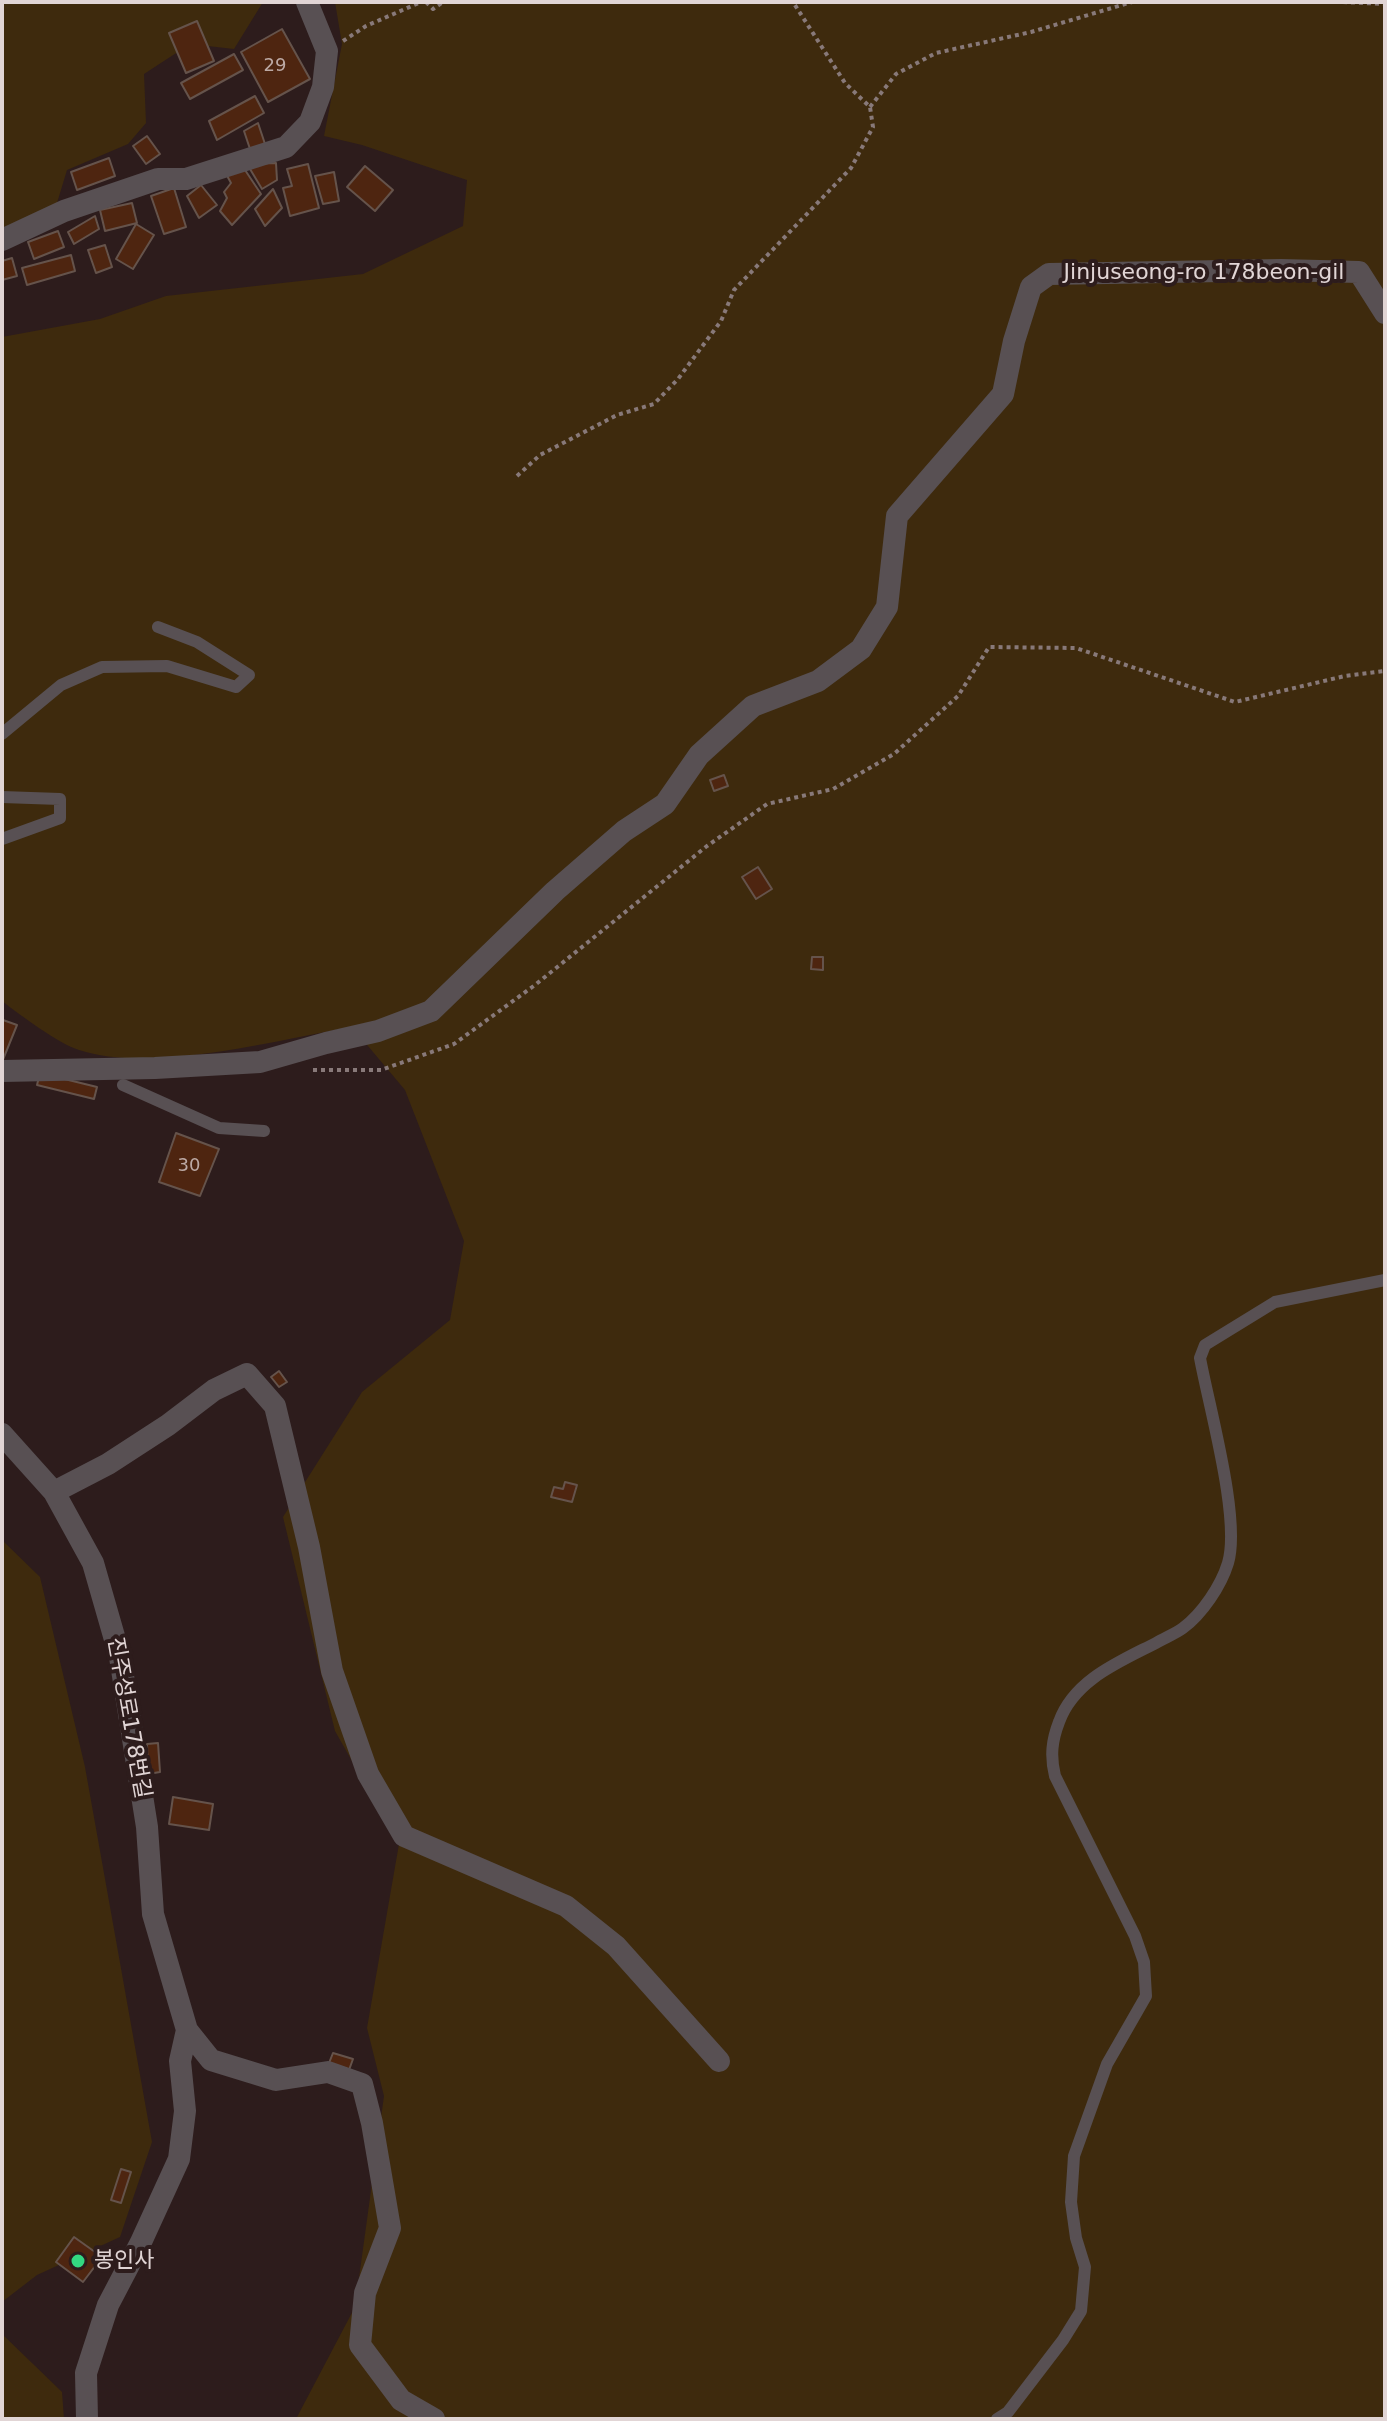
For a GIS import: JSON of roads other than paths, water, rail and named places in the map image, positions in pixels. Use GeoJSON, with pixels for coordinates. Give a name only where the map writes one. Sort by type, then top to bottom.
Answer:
{"type":"FeatureCollection","features":[{"type":"Feature","properties":{"kind":"street"},"geometry":{"type":"LineString","coordinates":[[2,240],[64,211],[158,179],[186,179],[286,147],[310,122],[323,87],[327,51],[307,2]]}},
{"type":"Feature","properties":{"kind":"street","name":"Jinjuseong-ro 178beon-gil"},"geometry":{"type":"LineString","coordinates":[[2,1071],[260,1062],[378,1031],[431,1011],[555,891],[624,831],[665,804],[699,755],[753,706],[818,681],[861,649],[887,607],[897,516],[1003,394],[1014,341],[1031,287],[1049,274],[1281,270],[1359,272],[1385,313]]}},
{"type":"Feature","properties":{"kind":"street"},"geometry":{"type":"LineString","coordinates":[[54,1492],[108,1464],[214,1390],[247,1374],[275,1406],[309,1547],[332,1671],[368,1774],[404,1836],[566,1906],[616,1946],[719,2061]]}},
{"type":"Feature","properties":{"kind":"street","name":"진주성로178번길"},"geometry":{"type":"LineString","coordinates":[[2,1434],[54,1492],[93,1563],[120,1657],[147,1827],[153,1914],[187,2030],[211,2060],[276,2080],[328,2072],[362,2084],[390,2228],[365,2293],[360,2345],[401,2400],[434,2419]]}},
{"type":"Feature","properties":{"kind":"street","name":"진주성로178번길"},"geometry":{"type":"LineString","coordinates":[[87,2419],[86,2373],[108,2305],[179,2159],[185,2111],[180,2061],[187,2030]]}},
{"type":"Feature","properties":{"kind":"lane"},"geometry":{"type":"LineString","coordinates":[[2,734],[61,685],[102,667],[167,666],[236,687],[249,675],[197,642],[158,627]]}},
{"type":"Feature","properties":{"kind":"lane"},"geometry":{"type":"LineString","coordinates":[[2,797],[60,799],[60,818],[2,839]]}},
{"type":"Feature","properties":{"kind":"lane"},"geometry":{"type":"LineString","coordinates":[[123,1085],[219,1128],[264,1131]]}},
{"type":"Feature","properties":{"kind":"lane"},"geometry":{"type":"LineString","coordinates":[[997,2419],[1008,2412],[1081,2311],[1085,2267],[1076,2238],[1071,2202],[1074,2156],[1107,2064],[1146,1996],[1144,1962],[1129,1925],[1055,1776],[1052,1739],[1071,1697],[1110,1666],[1183,1628],[1218,1586],[1229,1562],[1231,1517],[1200,1358],[1205,1345],[1275,1302],[1385,1280]]}},
{"type":"Feature","properties":{"kind":"place","name":"봉인사"},"geometry":{"type":"Point","coordinates":[78,2261]}}]}
